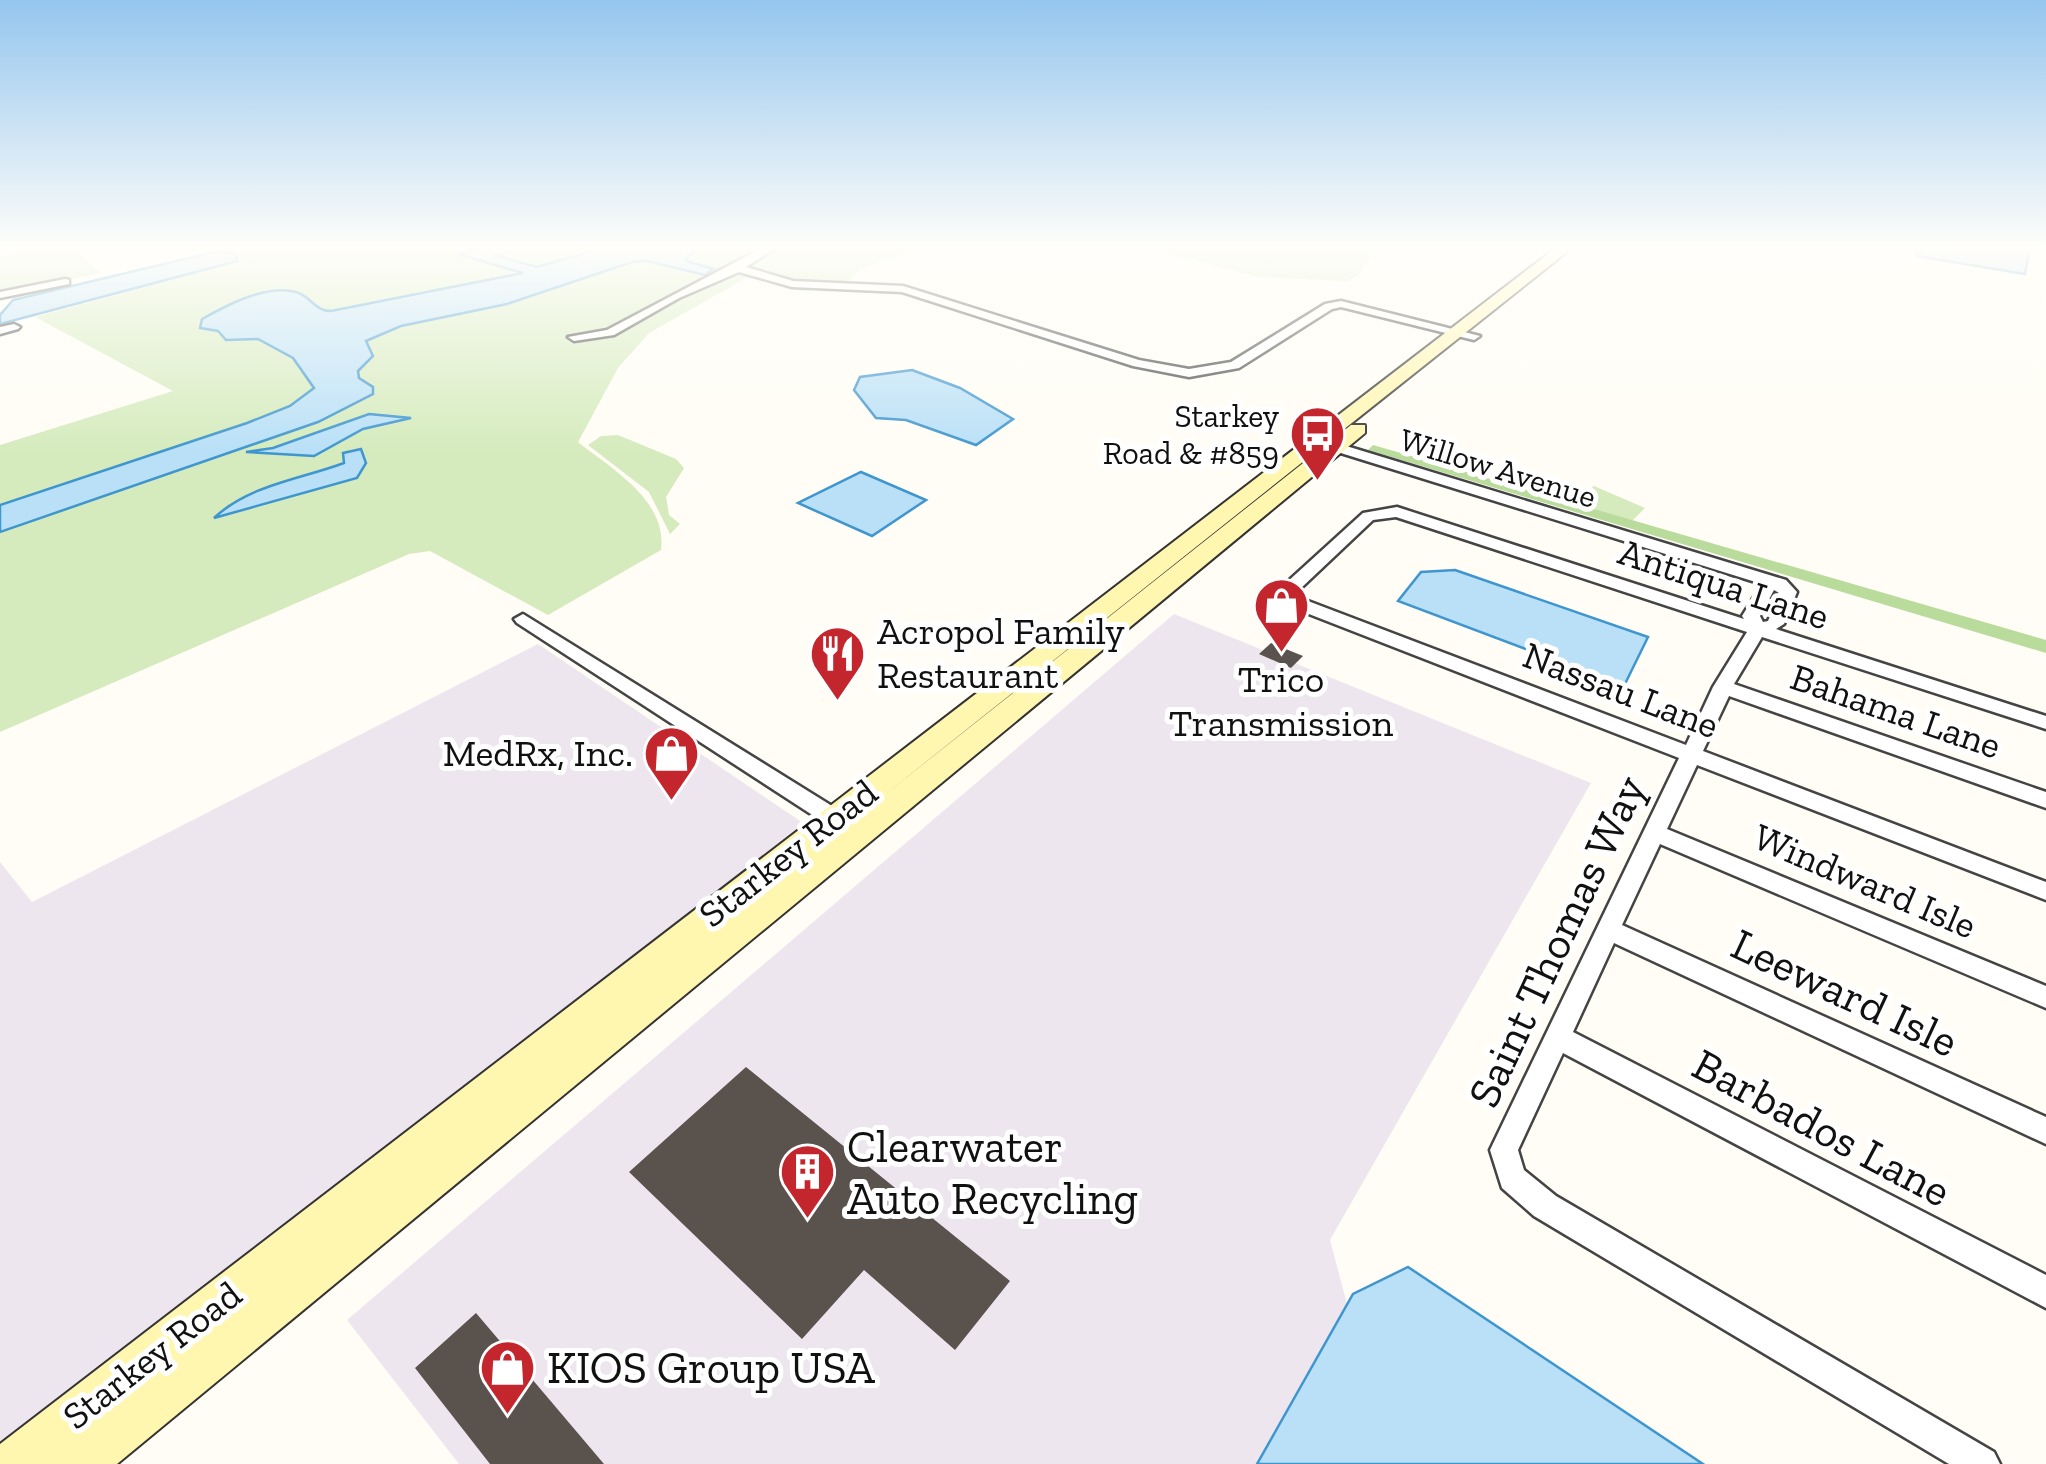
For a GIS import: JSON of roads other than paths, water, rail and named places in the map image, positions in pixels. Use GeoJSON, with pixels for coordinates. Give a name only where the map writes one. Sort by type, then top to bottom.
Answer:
{"type":"FeatureCollection","features":[{"type":"Feature","properties":{"kind":"main road","name":"Starkey Road"},"geometry":{"type":"LineString","coordinates":[[1465,334],[1487,315]]}},
{"type":"Feature","properties":{"kind":"main road","name":"Starkey Road"},"geometry":{"type":"LineString","coordinates":[[79,1464],[846,826],[1325,443],[1491,315]]}},
{"type":"Feature","properties":{"kind":"main road","name":"Starkey Road"},"geometry":{"type":"LineString","coordinates":[[14,1464],[846,826]]}},
{"type":"Feature","properties":{"kind":"street"},"geometry":{"type":"LineString","coordinates":[[574,337],[610,334],[642,315]]}},
{"type":"Feature","properties":{"kind":"street"},"geometry":{"type":"LineString","coordinates":[[987,315],[1137,363],[1190,373],[1216,372],[1235,365],[1314,315]]}},
{"type":"Feature","properties":{"kind":"street"},"geometry":{"type":"LineString","coordinates":[[1390,315],[1465,334]]}},
{"type":"Feature","properties":{"kind":"street"},"geometry":{"type":"LineString","coordinates":[[0,331],[14,327]]}},
{"type":"Feature","properties":{"kind":"street","name":"Willow Avenue"},"geometry":{"type":"LineString","coordinates":[[1325,443],[1780,584]]}},
{"type":"Feature","properties":{"kind":"street","name":"Antiqua Lane"},"geometry":{"type":"LineString","coordinates":[[1380,512],[1397,512],[2046,724]]}},
{"type":"Feature","properties":{"kind":"street","name":"Nassau Lane"},"geometry":{"type":"LineString","coordinates":[[1380,512],[1368,516],[1292,587],[1290,596],[1302,605],[2046,890]]}},
{"type":"Feature","properties":{"kind":"street","name":"Saint Thomas Way"},"geometry":{"type":"LineString","coordinates":[[1780,584],[1768,587],[1751,616],[1758,629],[1724,687],[1504,1150],[1512,1178],[1545,1206],[1982,1464]]}},
{"type":"Feature","properties":{"kind":"street"},"geometry":{"type":"LineString","coordinates":[[523,618],[846,826]]}},
{"type":"Feature","properties":{"kind":"street","name":"Bahama Lane"},"geometry":{"type":"LineString","coordinates":[[1724,687],[2046,800]]}},
{"type":"Feature","properties":{"kind":"street","name":"Windward Isle"},"geometry":{"type":"LineString","coordinates":[[1655,833],[2046,997]]}},
{"type":"Feature","properties":{"kind":"street","name":"Leeward Isle"},"geometry":{"type":"LineString","coordinates":[[1608,930],[2046,1131]]}},
{"type":"Feature","properties":{"kind":"street","name":"Barbados Lane"},"geometry":{"type":"LineString","coordinates":[[1558,1037],[2046,1292]]}},
{"type":"Feature","properties":{"kind":"water"},"geometry":{"type":"Polygon","coordinates":[[[0,315],[33,315],[0,324],[0,315]]]}},
{"type":"Feature","properties":{"kind":"water"},"geometry":{"type":"Polygon","coordinates":[[[209,315],[452,315],[401,326],[366,341],[373,356],[358,371],[359,378],[373,387],[373,394],[318,422],[0,532],[0,505],[247,423],[290,406],[314,388],[293,358],[258,339],[226,340],[218,331],[200,328],[202,319],[209,315]]]}},
{"type":"Feature","properties":{"kind":"water"},"geometry":{"type":"Polygon","coordinates":[[[912,370],[960,388],[1013,419],[976,445],[906,420],[876,418],[854,390],[860,377],[912,370]]]}},
{"type":"Feature","properties":{"kind":"water"},"geometry":{"type":"Polygon","coordinates":[[[369,414],[411,418],[363,429],[314,456],[246,452],[273,448],[369,414]]]}},
{"type":"Feature","properties":{"kind":"water"},"geometry":{"type":"Polygon","coordinates":[[[361,449],[366,463],[357,478],[214,518],[243,498],[344,463],[343,453],[361,449]]]}},
{"type":"Feature","properties":{"kind":"water"},"geometry":{"type":"Polygon","coordinates":[[[861,472],[926,500],[872,536],[798,503],[861,472]]]}},
{"type":"Feature","properties":{"kind":"water"},"geometry":{"type":"Polygon","coordinates":[[[1455,570],[1648,637],[1624,686],[1398,601],[1421,572],[1455,570]]]}},
{"type":"Feature","properties":{"kind":"water"},"geometry":{"type":"Polygon","coordinates":[[[1408,1267],[1703,1464],[1257,1464],[1353,1294],[1408,1267]]]}},
{"type":"Feature","properties":{"kind":"place","name":"Starkey Road & #859"},"geometry":{"type":"Point","coordinates":[1318,483]}},
{"type":"Feature","properties":{"kind":"place","name":"Trico Transmission"},"geometry":{"type":"Point","coordinates":[1281,655]}},
{"type":"Feature","properties":{"kind":"place","name":"Acropol Family Restaurant"},"geometry":{"type":"Point","coordinates":[838,702]}},
{"type":"Feature","properties":{"kind":"place","name":"MedRx, Inc."},"geometry":{"type":"Point","coordinates":[672,802]}},
{"type":"Feature","properties":{"kind":"place","name":"Clearwater Auto Recycling"},"geometry":{"type":"Point","coordinates":[808,1221]}},
{"type":"Feature","properties":{"kind":"place","name":"KIOS Group USA"},"geometry":{"type":"Point","coordinates":[508,1416]}}]}
